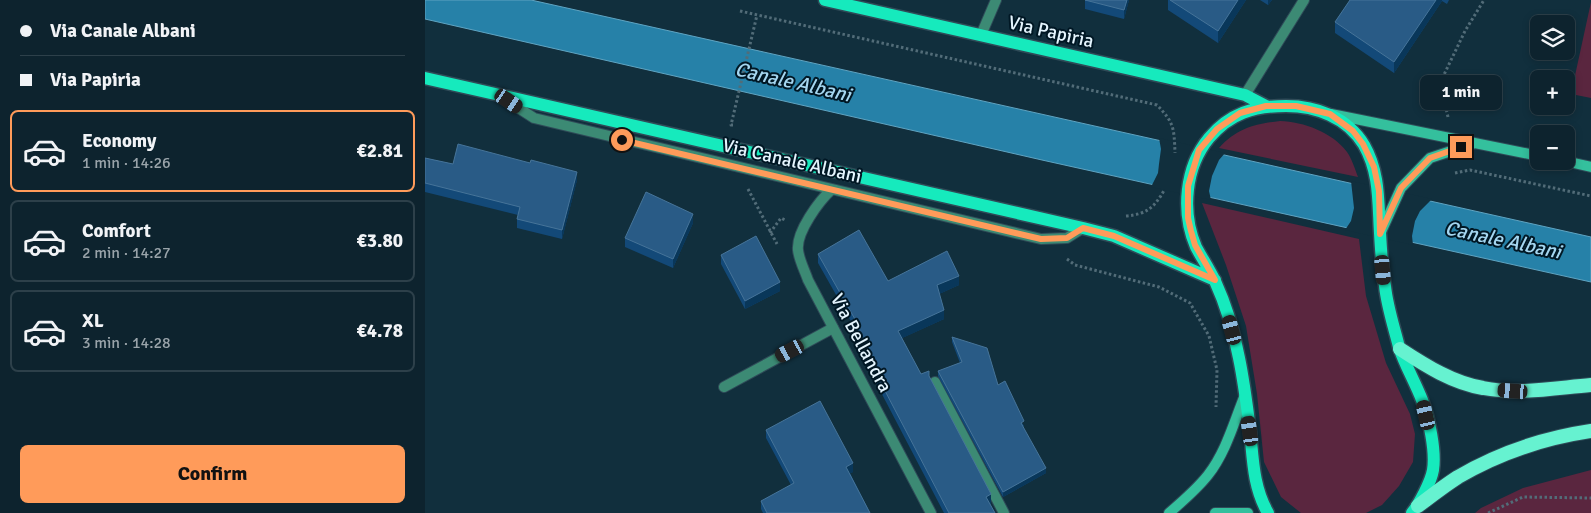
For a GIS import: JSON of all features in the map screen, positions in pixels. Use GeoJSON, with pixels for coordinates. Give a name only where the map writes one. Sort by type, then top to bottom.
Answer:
{"type":"FeatureCollection","features":[{"type":"Feature","properties":{"kind":"highway"},"geometry":{"type":"LineString","coordinates":[[1400,349],[1439,372],[1482,388],[1521,391],[1591,385]]}},
{"type":"Feature","properties":{"kind":"highway"},"geometry":{"type":"LineString","coordinates":[[1415,510],[1457,478],[1515,450],[1591,431]]}},
{"type":"Feature","properties":{"kind":"main road","name":"Via Papiria"},"geometry":{"type":"LineString","coordinates":[[825,0],[1245,95],[1266,106]]}},
{"type":"Feature","properties":{"kind":"main road","name":"Via Canale Albani"},"geometry":{"type":"LineString","coordinates":[[425,78],[1083,228],[1114,236],[1215,280]]}},
{"type":"Feature","properties":{"kind":"main road"},"geometry":{"type":"LineString","coordinates":[[1268,513],[1261,500],[1254,471],[1239,357],[1228,316],[1215,280],[1195,245],[1188,218],[1188,186],[1199,150],[1217,129],[1240,113],[1266,106],[1296,106],[1530,154]]}},
{"type":"Feature","properties":{"kind":"main road"},"geometry":{"type":"LineString","coordinates":[[1330,114],[1353,131],[1363,144],[1374,167],[1379,191],[1380,234],[1385,289],[1400,349],[1422,401],[1433,443],[1433,471],[1415,510]]}},
{"type":"Feature","properties":{"kind":"main road"},"geometry":{"type":"LineString","coordinates":[[1380,234],[1401,188],[1430,158],[1476,142]]}},
{"type":"Feature","properties":{"kind":"main road"},"geometry":{"type":"LineString","coordinates":[[1575,163],[1591,167]]}},
{"type":"Feature","properties":{"kind":"main road"},"geometry":{"type":"LineString","coordinates":[[1169,513],[1187,498],[1208,475],[1223,450],[1245,395]]}},
{"type":"Feature","properties":{"kind":"main road"},"geometry":{"type":"LineString","coordinates":[[1215,513],[1248,513]]}},
{"type":"Feature","properties":{"kind":"street"},"geometry":{"type":"LineString","coordinates":[[981,35],[996,0]]}},
{"type":"Feature","properties":{"kind":"street"},"geometry":{"type":"LineString","coordinates":[[1245,95],[1304,0]]}},
{"type":"Feature","properties":{"kind":"street","name":"Via Canale Albani"},"geometry":{"type":"LineString","coordinates":[[497,93],[534,118],[1041,239],[1067,238],[1083,228]]}},
{"type":"Feature","properties":{"kind":"street","name":"Via Bellandra"},"geometry":{"type":"LineString","coordinates":[[831,189],[819,201],[803,231],[798,249],[807,280],[931,513]]}},
{"type":"Feature","properties":{"kind":"street"},"geometry":{"type":"LineString","coordinates":[[724,387],[833,328]]}},
{"type":"Feature","properties":{"kind":"street"},"geometry":{"type":"LineString","coordinates":[[935,382],[1004,513]]}},
{"type":"Feature","properties":{"kind":"path"},"geometry":{"type":"LineString","coordinates":[[1452,138],[1440,83],[1465,31],[1484,0]]}},
{"type":"Feature","properties":{"kind":"path"},"geometry":{"type":"LineString","coordinates":[[740,11],[1157,105],[1170,119],[1174,135],[1175,158]]}},
{"type":"Feature","properties":{"kind":"path"},"geometry":{"type":"LineString","coordinates":[[731,124],[757,15]]}},
{"type":"Feature","properties":{"kind":"path"},"geometry":{"type":"LineString","coordinates":[[736,167],[770,233]]}},
{"type":"Feature","properties":{"kind":"path"},"geometry":{"type":"LineString","coordinates":[[1448,175],[1470,170],[1591,196]]}},
{"type":"Feature","properties":{"kind":"path"},"geometry":{"type":"LineString","coordinates":[[1117,217],[1140,215],[1154,206],[1168,185]]}},
{"type":"Feature","properties":{"kind":"path"},"geometry":{"type":"LineString","coordinates":[[1041,239],[1075,265],[1159,287],[1189,303],[1209,336],[1217,370],[1217,404],[1214,412]]}},
{"type":"Feature","properties":{"kind":"path"},"geometry":{"type":"LineString","coordinates":[[1488,513],[1523,496],[1591,498]]}},
{"type":"Feature","properties":{"kind":"shaded area"},"geometry":{"type":"Polygon","coordinates":[[[1591,2],[1591,98],[1575,95],[1575,76],[1591,2]]]}},
{"type":"Feature","properties":{"kind":"shaded area"},"geometry":{"type":"Polygon","coordinates":[[[1280,121],[1298,123],[1317,129],[1334,139],[1349,155],[1358,177],[1219,148],[1240,131],[1280,121]]]}},
{"type":"Feature","properties":{"kind":"shaded area"},"geometry":{"type":"Polygon","coordinates":[[[1202,203],[1359,239],[1366,296],[1386,363],[1410,414],[1415,434],[1413,462],[1399,486],[1382,505],[1366,513],[1301,513],[1281,497],[1264,462],[1257,394],[1246,326],[1226,265],[1202,203]]]}},
{"type":"Feature","properties":{"kind":"shaded area"},"geometry":{"type":"Polygon","coordinates":[[[1591,470],[1591,513],[1475,513],[1481,508],[1523,488],[1591,470]]]}},
{"type":"Feature","properties":{"kind":"water","name":"Canale Albani"},"geometry":{"type":"Polygon","coordinates":[[[425,0],[531,0],[1591,237],[1591,282],[1042,160],[425,19],[425,0]]]}},
{"type":"Feature","properties":{"kind":"pier"},"geometry":{"type":"Polygon","coordinates":[[[1159,138],[1225,153],[1219,160],[1212,176],[1209,191],[1211,200],[1151,187],[1158,173],[1161,149],[1159,138]]]}},
{"type":"Feature","properties":{"kind":"pier"},"geometry":{"type":"Polygon","coordinates":[[[1351,181],[1432,199],[1420,211],[1415,221],[1412,236],[1413,245],[1345,230],[1351,221],[1354,208],[1351,181]]]}},
{"type":"Feature","properties":{"kind":"building"},"geometry":{"type":"Polygon","coordinates":[[[1085,0],[1127,0],[1124,10],[1085,0]]]}},
{"type":"Feature","properties":{"kind":"building"},"geometry":{"type":"Polygon","coordinates":[[[1170,0],[1238,0],[1218,31],[1170,0]]]}},
{"type":"Feature","properties":{"kind":"building"},"geometry":{"type":"Polygon","coordinates":[[[1350,0],[1436,0],[1394,62],[1335,22],[1350,0]]]}},
{"type":"Feature","properties":{"kind":"building"},"geometry":{"type":"Polygon","coordinates":[[[458,144],[530,163],[531,160],[577,172],[562,230],[517,219],[520,207],[425,183],[425,158],[453,164],[458,144]]]}},
{"type":"Feature","properties":{"kind":"building"},"geometry":{"type":"Polygon","coordinates":[[[646,192],[693,214],[673,259],[625,238],[646,192]]]}},
{"type":"Feature","properties":{"kind":"building"},"geometry":{"type":"Polygon","coordinates":[[[859,230],[888,281],[947,251],[959,276],[937,285],[944,310],[898,331],[921,374],[929,371],[929,376],[991,494],[986,497],[995,513],[949,513],[850,324],[856,321],[818,254],[859,230]]]}},
{"type":"Feature","properties":{"kind":"building"},"geometry":{"type":"Polygon","coordinates":[[[756,236],[780,282],[745,301],[721,255],[756,236]]]}},
{"type":"Feature","properties":{"kind":"building"},"geometry":{"type":"Polygon","coordinates":[[[952,337],[987,348],[998,385],[1005,381],[1024,421],[1021,423],[1046,468],[1003,492],[938,371],[962,362],[952,337]]]}},
{"type":"Feature","properties":{"kind":"building"},"geometry":{"type":"Polygon","coordinates":[[[820,401],[853,463],[846,467],[870,513],[767,513],[761,501],[794,483],[766,430],[820,401]]]}},
{"type":"Feature","properties":{"kind":"route"},"geometry":{"type":"LineString","coordinates":[[622,140],[1041,239],[1067,238],[1083,228],[1114,236],[1215,280],[1195,245],[1188,218],[1188,186],[1199,150],[1217,129],[1240,113],[1266,106],[1296,106],[1330,114],[1353,131],[1363,144],[1374,167],[1379,191],[1380,234],[1401,188],[1430,158],[1461,147]]}}]}
